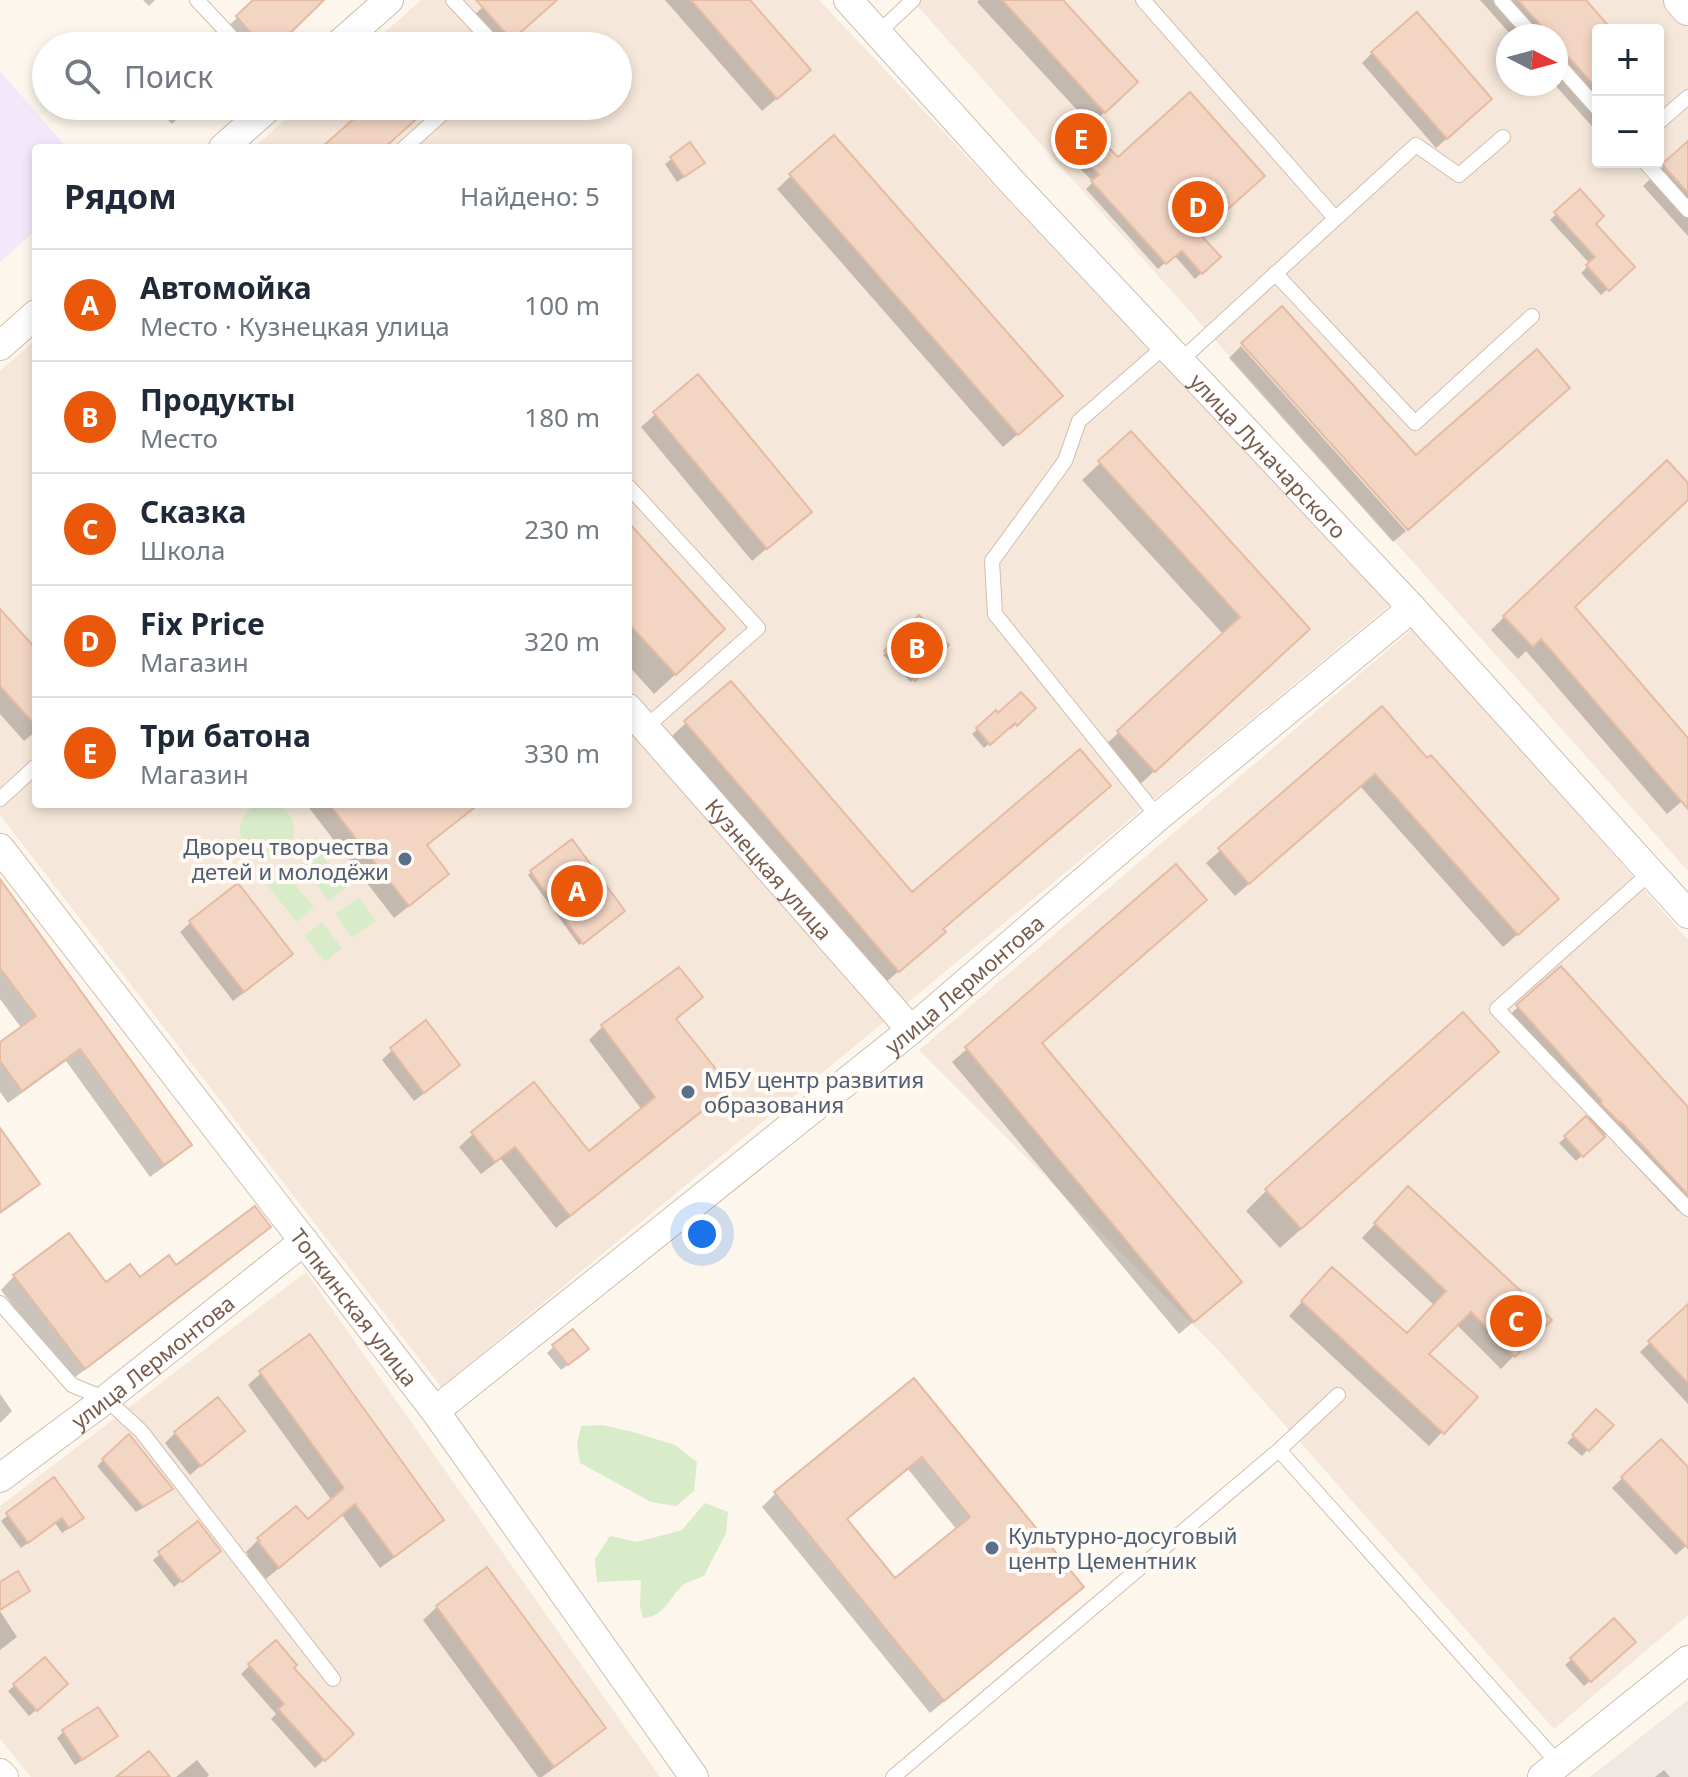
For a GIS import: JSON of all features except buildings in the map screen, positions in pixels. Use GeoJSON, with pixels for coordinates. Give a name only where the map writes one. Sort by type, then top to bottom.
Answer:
{"type":"FeatureCollection","features":[{"type":"Feature","properties":{"kind":"street"},"geometry":{"type":"LineString","coordinates":[[353,32],[389,0]]}},
{"type":"Feature","properties":{"kind":"street","name":"улица Луначарского"},"geometry":{"type":"LineString","coordinates":[[848,0],[1011,181],[1412,608],[1688,914]]}},
{"type":"Feature","properties":{"kind":"street"},"geometry":{"type":"LineString","coordinates":[[1681,0],[1688,8]]}},
{"type":"Feature","properties":{"kind":"street"},"geometry":{"type":"LineString","coordinates":[[227,144],[254,120]]}},
{"type":"Feature","properties":{"kind":"street"},"geometry":{"type":"LineString","coordinates":[[0,346],[32,318]]}},
{"type":"Feature","properties":{"kind":"street","name":"улица Лермонтова"},"geometry":{"type":"LineString","coordinates":[[435,1411],[911,1030],[1158,817],[1412,608]]}},
{"type":"Feature","properties":{"kind":"street","name":"Кузнецкая улица"},"geometry":{"type":"LineString","coordinates":[[637,718],[911,1030]]}},
{"type":"Feature","properties":{"kind":"street","name":"Топкинская улица"},"geometry":{"type":"LineString","coordinates":[[0,848],[435,1411],[694,1777]]}},
{"type":"Feature","properties":{"kind":"street","name":"улица Лермонтова"},"geometry":{"type":"LineString","coordinates":[[0,1478],[106,1399],[304,1241]]}},
{"type":"Feature","properties":{"kind":"street"},"geometry":{"type":"LineString","coordinates":[[1551,1771],[1688,1660]]}},
{"type":"Feature","properties":{"kind":"lane"},"geometry":{"type":"LineString","coordinates":[[197,0],[227,32]]}},
{"type":"Feature","properties":{"kind":"lane"},"geometry":{"type":"LineString","coordinates":[[453,0],[483,32]]}},
{"type":"Feature","properties":{"kind":"lane"},"geometry":{"type":"LineString","coordinates":[[878,33],[913,0]]}},
{"type":"Feature","properties":{"kind":"lane"},"geometry":{"type":"LineString","coordinates":[[1143,0],[1335,218]]}},
{"type":"Feature","properties":{"kind":"lane"},"geometry":{"type":"LineString","coordinates":[[1501,0],[1522,24]]}},
{"type":"Feature","properties":{"kind":"lane"},"geometry":{"type":"LineString","coordinates":[[1568,75],[1592,102]]}},
{"type":"Feature","properties":{"kind":"lane"},"geometry":{"type":"LineString","coordinates":[[1664,118],[1688,97]]}},
{"type":"Feature","properties":{"kind":"lane"},"geometry":{"type":"LineString","coordinates":[[408,144],[435,120]]}},
{"type":"Feature","properties":{"kind":"lane"},"geometry":{"type":"LineString","coordinates":[[1158,817],[995,614],[992,561],[1065,461],[1079,421],[1173,354],[1275,273],[1416,145],[1459,175],[1503,137]]}},
{"type":"Feature","properties":{"kind":"lane"},"geometry":{"type":"LineString","coordinates":[[1650,168],[1688,210]]}},
{"type":"Feature","properties":{"kind":"lane"},"geometry":{"type":"LineString","coordinates":[[1275,273],[1415,423],[1532,316]]}},
{"type":"Feature","properties":{"kind":"lane"},"geometry":{"type":"LineString","coordinates":[[632,490],[758,628],[637,718]]}},
{"type":"Feature","properties":{"kind":"lane"},"geometry":{"type":"LineString","coordinates":[[0,799],[32,770]]}},
{"type":"Feature","properties":{"kind":"lane"},"geometry":{"type":"LineString","coordinates":[[1651,872],[1497,1009],[1688,1209]]}},
{"type":"Feature","properties":{"kind":"lane"},"geometry":{"type":"LineString","coordinates":[[0,1303],[72,1385],[106,1399],[141,1431],[333,1679]]}},
{"type":"Feature","properties":{"kind":"lane"},"geometry":{"type":"LineString","coordinates":[[900,1775],[1279,1450],[1338,1395]]}},
{"type":"Feature","properties":{"kind":"lane"},"geometry":{"type":"LineString","coordinates":[[1279,1450],[1551,1771]]}},
{"type":"Feature","properties":{"kind":"shaded area"},"geometry":{"type":"Polygon","coordinates":[[[421,0],[819,0],[1390,605],[441,1387],[0,815],[0,371],[32,343],[32,808],[632,808],[632,144],[258,144],[285,120],[632,120],[632,32],[385,32],[421,0]]]}},
{"type":"Feature","properties":{"kind":"shaded area"},"geometry":{"type":"Polygon","coordinates":[[[912,0],[1688,0],[1688,871],[912,0]]]}},
{"type":"Feature","properties":{"kind":"shaded area"},"geometry":{"type":"Polygon","coordinates":[[[0,71],[32,108],[32,120],[43,120],[64,144],[32,144],[32,234],[0,262],[0,71]]]}},
{"type":"Feature","properties":{"kind":"shaded area"},"geometry":{"type":"Polygon","coordinates":[[[1415,627],[1688,940],[1688,1615],[1554,1729],[1221,1353],[919,1050],[1415,627]]]}},
{"type":"Feature","properties":{"kind":"shaded area"},"geometry":{"type":"Polygon","coordinates":[[[306,1272],[660,1777],[31,1777],[0,1739],[0,1506],[306,1272]]]}},
{"type":"Feature","properties":{"kind":"shaded area"},"geometry":{"type":"Polygon","coordinates":[[[1688,1700],[1688,1777],[1590,1777],[1688,1700]]]}},
{"type":"Feature","properties":{"kind":"green space"},"geometry":{"type":"Polygon","coordinates":[[[252,808],[282,808],[292,820],[292,840],[277,855],[257,855],[242,840],[242,820],[252,808]]]}},
{"type":"Feature","properties":{"kind":"green space"},"geometry":{"type":"Polygon","coordinates":[[[319,850],[347,887],[329,901],[300,864],[319,850]]]}},
{"type":"Feature","properties":{"kind":"green space"},"geometry":{"type":"Polygon","coordinates":[[[283,871],[314,907],[297,922],[267,885],[283,871]]]}},
{"type":"Feature","properties":{"kind":"green space"},"geometry":{"type":"Polygon","coordinates":[[[359,897],[376,921],[352,938],[335,914],[359,897]]]}},
{"type":"Feature","properties":{"kind":"green space"},"geometry":{"type":"Polygon","coordinates":[[[322,922],[342,948],[325,962],[304,936],[322,922]]]}},
{"type":"Feature","properties":{"kind":"green space"},"geometry":{"type":"Polygon","coordinates":[[[602,1425],[675,1445],[697,1462],[694,1491],[676,1506],[651,1502],[580,1463],[577,1445],[581,1426],[602,1425]]]}},
{"type":"Feature","properties":{"kind":"green space"},"geometry":{"type":"Polygon","coordinates":[[[705,1503],[728,1512],[726,1533],[704,1576],[681,1587],[660,1612],[643,1618],[641,1580],[597,1582],[595,1559],[610,1536],[637,1542],[682,1530],[705,1503]]]}},
{"type":"Feature","properties":{"kind":"place","name":"Три батона"},"geometry":{"type":"Point","coordinates":[1081,139]}},
{"type":"Feature","properties":{"kind":"place","name":"Fix Price"},"geometry":{"type":"Point","coordinates":[1198,207]}},
{"type":"Feature","properties":{"kind":"place","name":"Продукты"},"geometry":{"type":"Point","coordinates":[917,648]}},
{"type":"Feature","properties":{"kind":"place","name":"Дворец творчества детей и молодёжи"},"geometry":{"type":"Point","coordinates":[405,859]}},
{"type":"Feature","properties":{"kind":"place","name":"Автомойка"},"geometry":{"type":"Point","coordinates":[577,891]}},
{"type":"Feature","properties":{"kind":"place","name":"МБУ центр развития образования"},"geometry":{"type":"Point","coordinates":[688,1092]}},
{"type":"Feature","properties":{"kind":"place","name":"Сказка"},"geometry":{"type":"Point","coordinates":[1516,1321]}},
{"type":"Feature","properties":{"kind":"place","name":"Культурно-досуговый центр Цементник"},"geometry":{"type":"Point","coordinates":[992,1548]}}]}
